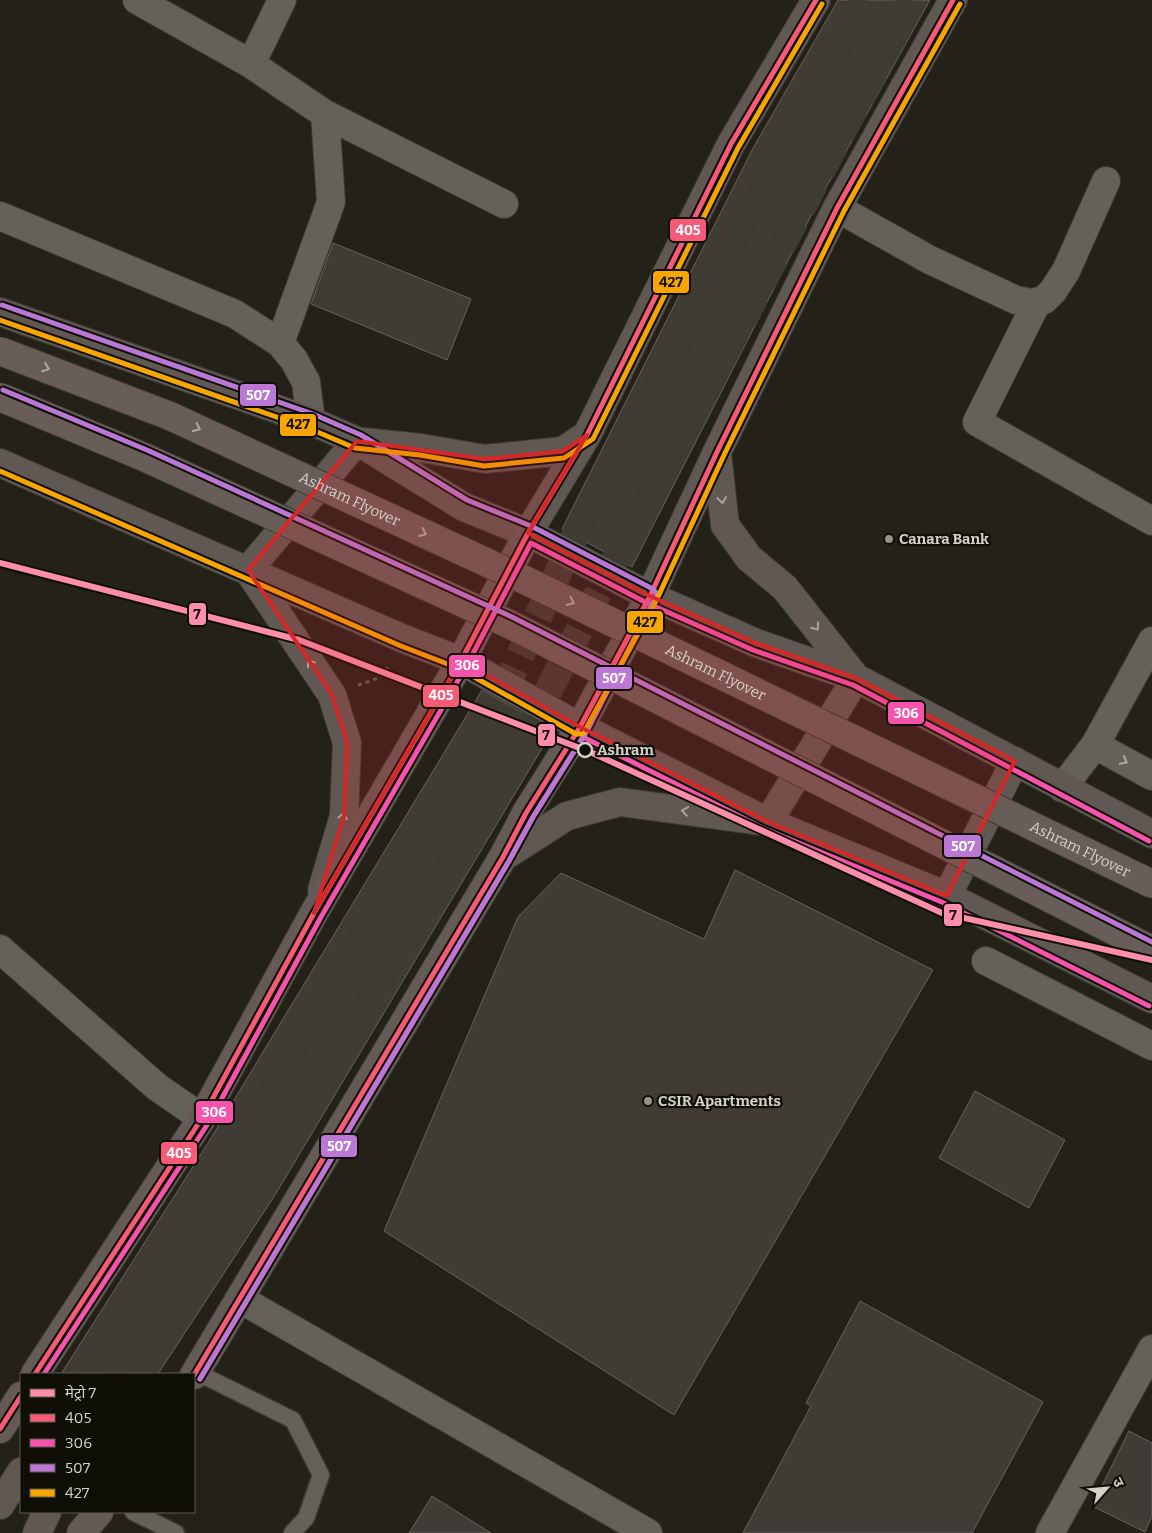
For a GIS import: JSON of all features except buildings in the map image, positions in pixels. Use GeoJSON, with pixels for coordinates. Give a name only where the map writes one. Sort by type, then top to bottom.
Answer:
{"type":"FeatureCollection","features":[{"type":"Feature","properties":{"kind":"highway","name":"Ashram Flyover"},"geometry":{"type":"LineString","coordinates":[[0,351],[170,416],[484,561],[1079,847],[1152,884]]}},
{"type":"Feature","properties":{"kind":"highway"},"geometry":{"type":"LineString","coordinates":[[0,398],[144,457],[509,624],[1152,950]]}},
{"type":"Feature","properties":{"kind":"highway"},"geometry":{"type":"LineString","coordinates":[[36,1373],[202,1118],[314,913],[461,661],[528,533]]}},
{"type":"Feature","properties":{"kind":"highway"},"geometry":{"type":"LineString","coordinates":[[195,1373],[503,857],[526,813],[580,727]]}},
{"type":"Feature","properties":{"kind":"highway"},"geometry":{"type":"LineString","coordinates":[[0,1428],[20,1398]]}},
{"type":"Feature","properties":{"kind":"highway"},"geometry":{"type":"LineString","coordinates":[[81,1533],[98,1513]]}},
{"type":"Feature","properties":{"kind":"main road"},"geometry":{"type":"LineString","coordinates":[[528,533],[588,435],[732,144],[816,0]]}},
{"type":"Feature","properties":{"kind":"main road"},"geometry":{"type":"LineString","coordinates":[[580,727],[650,596],[717,452],[837,208],[953,0]]}},
{"type":"Feature","properties":{"kind":"main road"},"geometry":{"type":"LineString","coordinates":[[0,312],[311,421],[357,441],[464,506],[528,533],[650,596],[756,643],[856,678],[1152,834]]}},
{"type":"Feature","properties":{"kind":"main road"},"geometry":{"type":"LineString","coordinates":[[357,441],[421,448],[485,459],[563,451],[588,435]]}},
{"type":"Feature","properties":{"kind":"main road"},"geometry":{"type":"LineString","coordinates":[[248,570],[357,441]]}},
{"type":"Feature","properties":{"kind":"main road"},"geometry":{"type":"LineString","coordinates":[[717,452],[724,525],[749,558],[785,588],[856,678]]}},
{"type":"Feature","properties":{"kind":"main road"},"geometry":{"type":"LineString","coordinates":[[0,463],[404,639],[461,661],[580,727],[768,822],[947,896],[1152,999]]}},
{"type":"Feature","properties":{"kind":"main road"},"geometry":{"type":"LineString","coordinates":[[248,570],[332,695],[348,743],[344,816],[314,913]]}},
{"type":"Feature","properties":{"kind":"main road"},"geometry":{"type":"LineString","coordinates":[[768,822],[856,678]]}},
{"type":"Feature","properties":{"kind":"main road"},"geometry":{"type":"LineString","coordinates":[[947,896],[1015,761]]}},
{"type":"Feature","properties":{"kind":"main road"},"geometry":{"type":"LineString","coordinates":[[503,857],[567,816],[620,802],[768,822]]}},
{"type":"Feature","properties":{"kind":"main road"},"geometry":{"type":"LineString","coordinates":[[0,1505],[20,1474]]}},
{"type":"Feature","properties":{"kind":"main road"},"geometry":{"type":"LineString","coordinates":[[37,1533],[47,1513]]}},
{"type":"Feature","properties":{"kind":"street"},"geometry":{"type":"LineString","coordinates":[[137,0],[251,64],[325,114],[504,204]]}},
{"type":"Feature","properties":{"kind":"street"},"geometry":{"type":"LineString","coordinates":[[251,64],[282,0]]}},
{"type":"Feature","properties":{"kind":"street"},"geometry":{"type":"LineString","coordinates":[[280,343],[331,202],[325,114]]}},
{"type":"Feature","properties":{"kind":"street"},"geometry":{"type":"LineString","coordinates":[[837,208],[956,272],[1016,300],[1036,302],[1044,300],[1053,291],[1066,271],[1106,182]]}},
{"type":"Feature","properties":{"kind":"street"},"geometry":{"type":"LineString","coordinates":[[0,216],[235,314],[280,343],[294,360],[306,382],[311,421]]}},
{"type":"Feature","properties":{"kind":"street"},"geometry":{"type":"LineString","coordinates":[[1036,302],[977,422],[1152,521]]}},
{"type":"Feature","properties":{"kind":"street"},"geometry":{"type":"LineString","coordinates":[[1062,788],[1095,745],[1152,640]]}},
{"type":"Feature","properties":{"kind":"street"},"geometry":{"type":"LineString","coordinates":[[1095,745],[1152,776]]}},
{"type":"Feature","properties":{"kind":"street"},"geometry":{"type":"LineString","coordinates":[[0,949],[157,1087],[202,1118]]}},
{"type":"Feature","properties":{"kind":"street"},"geometry":{"type":"LineString","coordinates":[[986,960],[1152,1046]]}},
{"type":"Feature","properties":{"kind":"street"},"geometry":{"type":"LineString","coordinates":[[240,1299],[648,1533]]}},
{"type":"Feature","properties":{"kind":"street"},"geometry":{"type":"LineString","coordinates":[[1050,1533],[1150,1358]]}},
{"type":"Feature","properties":{"kind":"lane"},"geometry":{"type":"LineString","coordinates":[[195,1373],[293,1420],[320,1474],[306,1518],[292,1533]]}},
{"type":"Feature","properties":{"kind":"lane"},"geometry":{"type":"LineString","coordinates":[[135,1513],[176,1533]]}},
{"type":"Feature","properties":{"kind":"path"},"geometry":{"type":"LineString","coordinates":[[350,688],[379,678],[395,659]]}},
{"type":"Feature","properties":{"kind":"highlighted area"},"geometry":{"type":"Polygon","coordinates":[[[587,435],[528,533],[650,596],[756,643],[856,678],[1015,761],[947,896],[768,822],[580,727],[461,661],[314,913],[344,816],[347,743],[332,695],[248,570],[357,441],[485,459],[563,451],[587,435]]]}},
{"type":"Feature","properties":{"kind":"tunnel"},"geometry":{"type":"LineString","coordinates":[[88,1373],[211,1191],[501,697],[575,536],[865,0]]}},
{"type":"Feature","properties":{"kind":"tunnel"},"geometry":{"type":"LineString","coordinates":[[135,1373],[241,1218],[535,717],[616,558],[912,0]]}},
{"type":"Feature","properties":{"kind":"metro line","name":"7"},"geometry":{"type":"LineString","coordinates":[[0,563],[299,640],[590,752],[942,913],[1152,960]]}},
{"type":"Feature","properties":{"kind":"transit line","name":"405"},"geometry":{"type":"LineString","coordinates":[[36,1373],[202,1118],[314,913],[461,661],[528,533],[587,435],[731,144],[816,0]]}},
{"type":"Feature","properties":{"kind":"transit line","name":"405"},"geometry":{"type":"LineString","coordinates":[[195,1373],[503,857],[526,813],[580,727],[650,596],[717,452],[837,208],[953,0]]}},
{"type":"Feature","properties":{"kind":"transit line","name":"427"},"geometry":{"type":"LineString","coordinates":[[0,320],[308,428],[355,448],[420,455],[484,466],[564,458],[593,439],[738,148],[822,4]]}},
{"type":"Feature","properties":{"kind":"transit line","name":"427"},"geometry":{"type":"LineString","coordinates":[[0,471],[401,646],[458,668],[576,734],[583,734],[657,599],[724,455],[844,211],[960,4]]}},
{"type":"Feature","properties":{"kind":"transit line","name":"507"},"geometry":{"type":"LineString","coordinates":[[2,305],[313,414],[361,435],[467,500],[531,526],[653,589],[657,594],[587,731],[533,817],[509,861],[200,1379]]}},
{"type":"Feature","properties":{"kind":"transit line","name":"507"},"geometry":{"type":"LineString","coordinates":[[3,390],[147,450],[512,617],[1152,942]]}},
{"type":"Feature","properties":{"kind":"transit line","name":"306"},"geometry":{"type":"LineString","coordinates":[[45,1373],[209,1122],[321,917],[467,665],[531,543],[647,603],[753,650],[853,685],[1149,841]]}},
{"type":"Feature","properties":{"kind":"transit line","name":"306"},"geometry":{"type":"LineString","coordinates":[[200,1379],[509,861],[533,817],[583,737],[765,829],[944,903],[1149,1006]]}},
{"type":"Feature","properties":{"kind":"transit line","name":"405"},"geometry":{"type":"LineString","coordinates":[[0,1429],[20,1398]]}},
{"type":"Feature","properties":{"kind":"place","name":"Canara Bank"},"geometry":{"type":"Point","coordinates":[889,539]}},
{"type":"Feature","properties":{"kind":"place","name":"Ashram"},"geometry":{"type":"Point","coordinates":[585,750]}},
{"type":"Feature","properties":{"kind":"place","name":"CSIR Apartments"},"geometry":{"type":"Point","coordinates":[648,1101]}}]}
